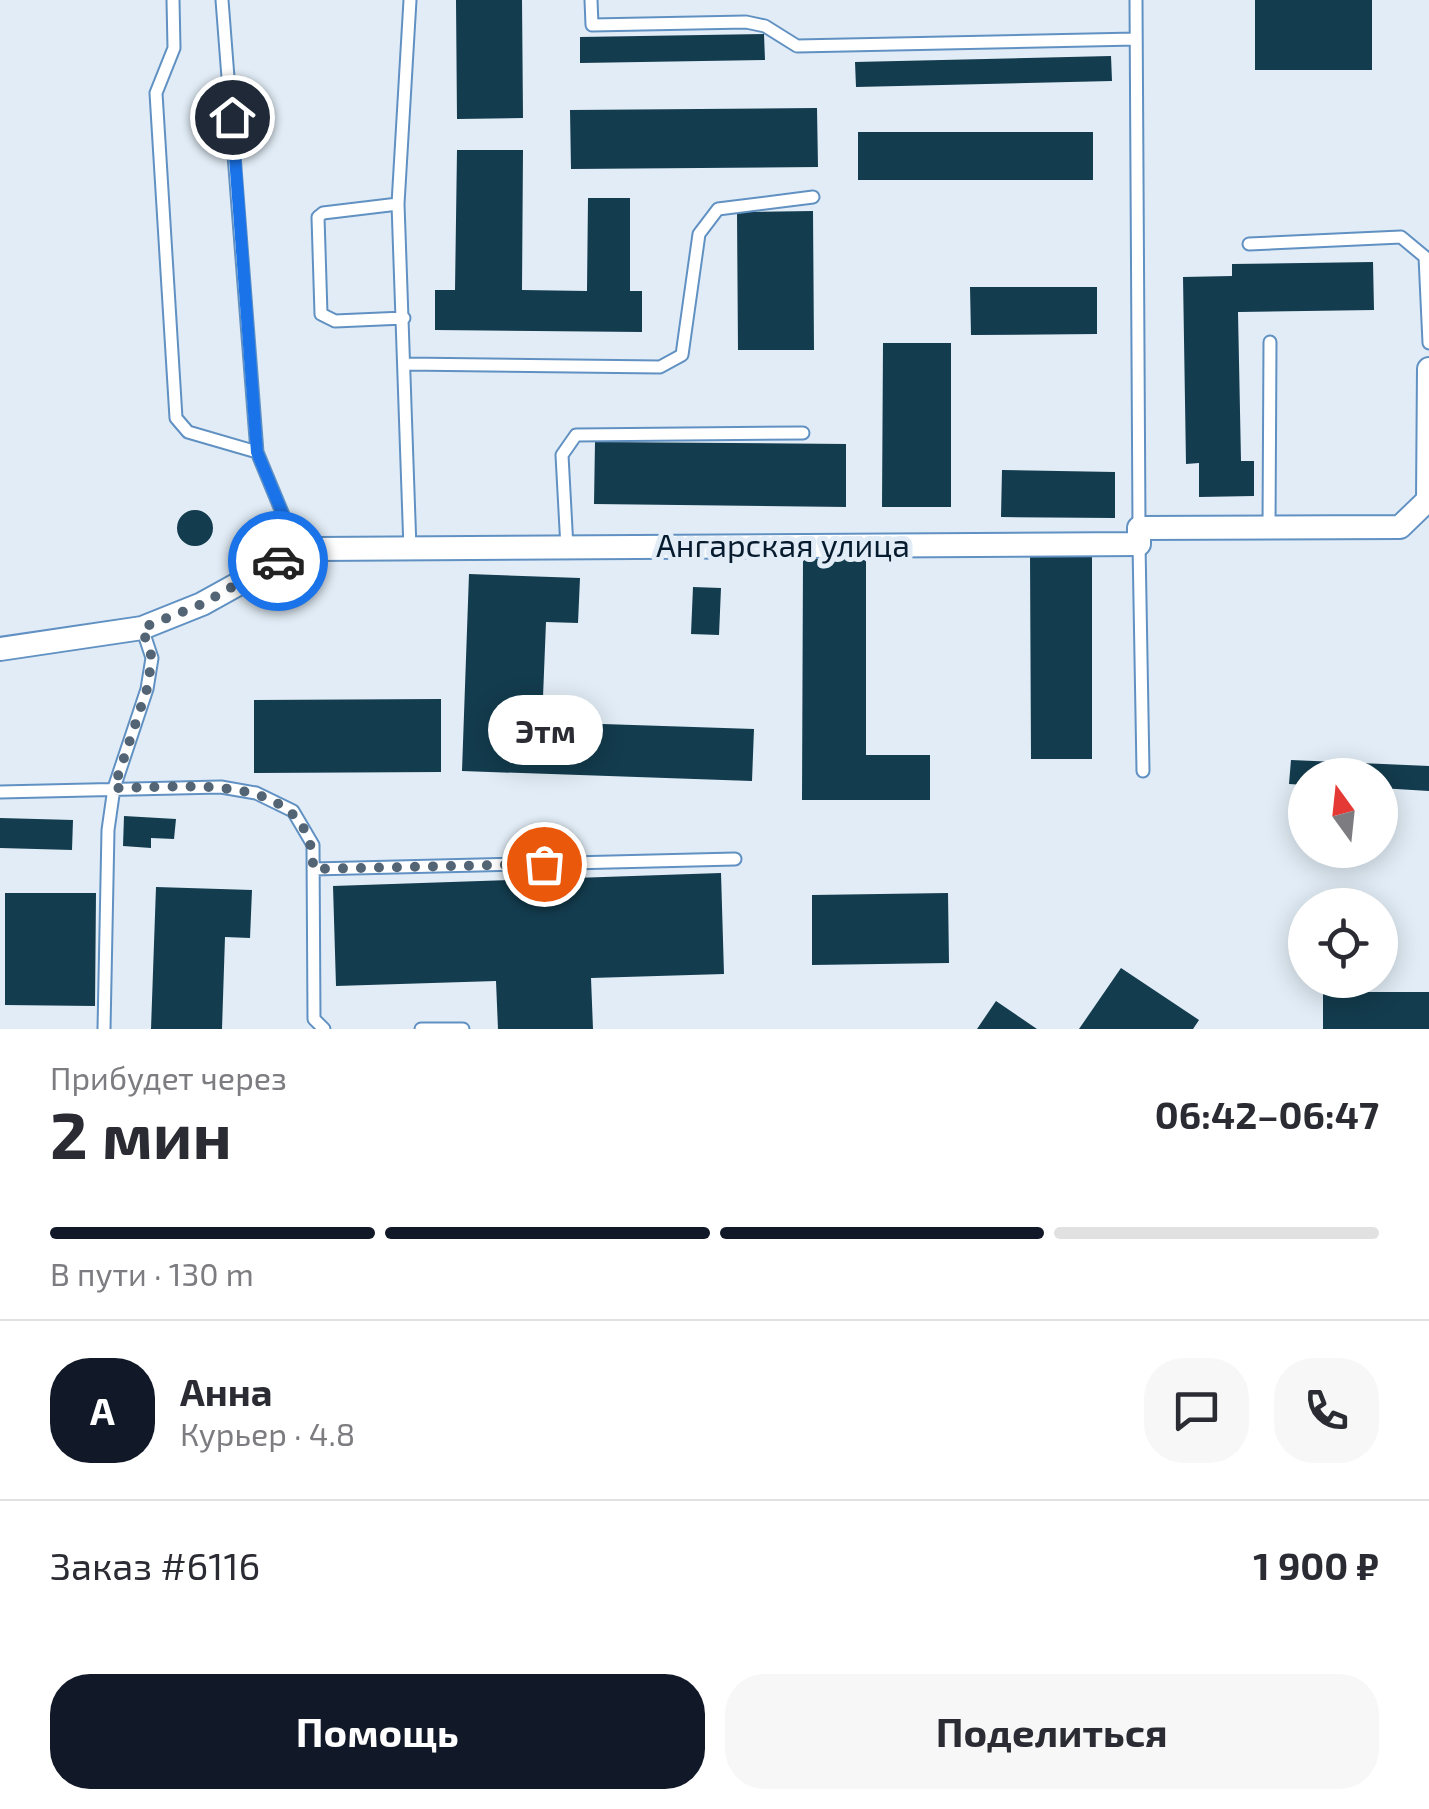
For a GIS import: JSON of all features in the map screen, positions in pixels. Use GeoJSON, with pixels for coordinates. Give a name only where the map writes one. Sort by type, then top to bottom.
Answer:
{"type":"FeatureCollection","features":[{"type":"Feature","properties":{"kind":"street","name":"Ангарская улица"},"geometry":{"type":"LineString","coordinates":[[0,649],[142,628],[202,604],[298,551],[1139,536],[1270,528],[1400,527],[1428,500],[1429,369]]}},
{"type":"Feature","properties":{"kind":"lane"},"geometry":{"type":"LineString","coordinates":[[173,0],[174,48],[156,93],[176,418],[188,432],[257,452]]}},
{"type":"Feature","properties":{"kind":"lane"},"geometry":{"type":"LineString","coordinates":[[222,0],[257,452],[298,551]]}},
{"type":"Feature","properties":{"kind":"lane"},"geometry":{"type":"LineString","coordinates":[[410,0],[398,204],[410,549]]}},
{"type":"Feature","properties":{"kind":"lane"},"geometry":{"type":"LineString","coordinates":[[592,0],[592,25],[746,22],[765,26],[797,46],[1136,39]]}},
{"type":"Feature","properties":{"kind":"lane"},"geometry":{"type":"LineString","coordinates":[[1136,0],[1142,771]]}},
{"type":"Feature","properties":{"kind":"lane"},"geometry":{"type":"LineString","coordinates":[[406,364],[660,368],[682,355],[699,234],[718,209],[814,197]]}},
{"type":"Feature","properties":{"kind":"lane"},"geometry":{"type":"LineString","coordinates":[[398,204],[329,212],[318,217],[321,314],[334,321],[404,318]]}},
{"type":"Feature","properties":{"kind":"lane"},"geometry":{"type":"LineString","coordinates":[[1249,244],[1400,237],[1425,256],[1429,343]]}},
{"type":"Feature","properties":{"kind":"lane"},"geometry":{"type":"LineString","coordinates":[[1270,342],[1270,528]]}},
{"type":"Feature","properties":{"kind":"lane"},"geometry":{"type":"LineString","coordinates":[[567,548],[562,455],[576,434],[803,433]]}},
{"type":"Feature","properties":{"kind":"lane"},"geometry":{"type":"LineString","coordinates":[[104,1029],[108,830],[114,788],[147,689],[152,658],[142,628]]}},
{"type":"Feature","properties":{"kind":"lane"},"geometry":{"type":"LineString","coordinates":[[0,792],[220,787],[256,793],[293,811],[314,845],[314,1018],[324,1029]]}},
{"type":"Feature","properties":{"kind":"lane"},"geometry":{"type":"LineString","coordinates":[[313,869],[735,859]]}},
{"type":"Feature","properties":{"kind":"lane"},"geometry":{"type":"LineString","coordinates":[[421,1029],[463,1029]]}},
{"type":"Feature","properties":{"kind":"building"},"geometry":{"type":"Polygon","coordinates":[[[456,0],[522,0],[523,118],[457,119],[456,0]]]}},
{"type":"Feature","properties":{"kind":"building"},"geometry":{"type":"Polygon","coordinates":[[[1255,0],[1372,0],[1372,70],[1255,70],[1255,0]]]}},
{"type":"Feature","properties":{"kind":"building"},"geometry":{"type":"Polygon","coordinates":[[[764,34],[765,60],[580,63],[580,37],[764,34]]]}},
{"type":"Feature","properties":{"kind":"building"},"geometry":{"type":"Polygon","coordinates":[[[1111,56],[1112,81],[856,87],[855,62],[1111,56]]]}},
{"type":"Feature","properties":{"kind":"building"},"geometry":{"type":"Polygon","coordinates":[[[817,108],[818,167],[571,169],[570,110],[817,108]]]}},
{"type":"Feature","properties":{"kind":"building"},"geometry":{"type":"Polygon","coordinates":[[[858,132],[1093,132],[1093,180],[858,180],[858,132]]]}},
{"type":"Feature","properties":{"kind":"building"},"geometry":{"type":"Polygon","coordinates":[[[457,150],[523,150],[522,290],[587,291],[588,198],[630,198],[630,291],[642,291],[642,332],[435,330],[435,290],[455,290],[457,150]]]}},
{"type":"Feature","properties":{"kind":"building"},"geometry":{"type":"Polygon","coordinates":[[[813,211],[814,350],[738,350],[737,212],[813,211]]]}},
{"type":"Feature","properties":{"kind":"building"},"geometry":{"type":"Polygon","coordinates":[[[1373,262],[1374,310],[1238,312],[1241,461],[1254,461],[1254,496],[1199,497],[1199,463],[1186,464],[1183,277],[1232,276],[1232,264],[1373,262]]]}},
{"type":"Feature","properties":{"kind":"building"},"geometry":{"type":"Polygon","coordinates":[[[970,287],[1097,287],[1097,334],[971,335],[970,287]]]}},
{"type":"Feature","properties":{"kind":"building"},"geometry":{"type":"Polygon","coordinates":[[[883,343],[951,343],[951,507],[882,507],[883,343]]]}},
{"type":"Feature","properties":{"kind":"building"},"geometry":{"type":"Polygon","coordinates":[[[595,442],[846,444],[846,507],[594,504],[595,442]]]}},
{"type":"Feature","properties":{"kind":"building"},"geometry":{"type":"Polygon","coordinates":[[[1002,470],[1115,472],[1115,518],[1001,517],[1002,470]]]}},
{"type":"Feature","properties":{"kind":"building"},"geometry":{"type":"Polygon","coordinates":[[[195,510],[208,515],[213,528],[208,541],[195,546],[182,541],[177,528],[182,515],[195,510]]]}},
{"type":"Feature","properties":{"kind":"building"},"geometry":{"type":"Polygon","coordinates":[[[1092,553],[1092,759],[1031,759],[1030,554],[1092,553]]]}},
{"type":"Feature","properties":{"kind":"building"},"geometry":{"type":"Polygon","coordinates":[[[803,559],[866,559],[866,755],[930,755],[930,800],[802,800],[803,559]]]}},
{"type":"Feature","properties":{"kind":"building"},"geometry":{"type":"Polygon","coordinates":[[[469,574],[580,578],[578,623],[546,622],[542,722],[754,729],[752,781],[462,771],[469,574]]]}},
{"type":"Feature","properties":{"kind":"building"},"geometry":{"type":"Polygon","coordinates":[[[693,587],[721,588],[719,635],[691,634],[693,587]]]}},
{"type":"Feature","properties":{"kind":"building"},"geometry":{"type":"Polygon","coordinates":[[[441,699],[441,772],[254,773],[254,700],[441,699]]]}},
{"type":"Feature","properties":{"kind":"building"},"geometry":{"type":"Polygon","coordinates":[[[1398,765],[1429,766],[1429,791],[1398,789],[1398,765]]]}},
{"type":"Feature","properties":{"kind":"building"},"geometry":{"type":"Polygon","coordinates":[[[124,816],[176,819],[174,839],[151,838],[151,848],[123,846],[124,816]]]}},
{"type":"Feature","properties":{"kind":"building"},"geometry":{"type":"Polygon","coordinates":[[[0,818],[73,820],[72,850],[0,848],[0,818]]]}},
{"type":"Feature","properties":{"kind":"building"},"geometry":{"type":"Polygon","coordinates":[[[721,873],[724,974],[591,978],[593,1029],[498,1029],[496,981],[336,986],[333,886],[721,873]]]}},
{"type":"Feature","properties":{"kind":"building"},"geometry":{"type":"Polygon","coordinates":[[[156,887],[252,890],[250,938],[225,937],[222,1029],[151,1029],[156,887]]]}},
{"type":"Feature","properties":{"kind":"building"},"geometry":{"type":"Polygon","coordinates":[[[5,893],[96,893],[95,1006],[5,1005],[5,893]]]}},
{"type":"Feature","properties":{"kind":"building"},"geometry":{"type":"Polygon","coordinates":[[[948,893],[949,963],[812,965],[812,895],[948,893]]]}},
{"type":"Feature","properties":{"kind":"building"},"geometry":{"type":"Polygon","coordinates":[[[1121,968],[1199,1020],[1193,1029],[1079,1029],[1121,968]]]}},
{"type":"Feature","properties":{"kind":"building"},"geometry":{"type":"Polygon","coordinates":[[[1398,992],[1429,992],[1429,1029],[1323,1029],[1323,998],[1398,998],[1398,992]]]}},
{"type":"Feature","properties":{"kind":"building"},"geometry":{"type":"Polygon","coordinates":[[[996,1001],[1037,1029],[977,1029],[996,1001]]]}},
{"type":"Feature","properties":{"kind":"way so far"},"geometry":{"type":"LineString","coordinates":[[278,561],[202,604],[142,628],[152,658],[147,689],[114,788],[220,787],[256,793],[293,811],[314,845],[313,869],[544,864]]}},
{"type":"Feature","properties":{"kind":"place","name":"Этм"},"geometry":{"type":"Point","coordinates":[544,864]}},
{"type":"Feature","properties":{"kind":"route"},"geometry":{"type":"LineString","coordinates":[[232,117],[257,452],[298,551],[278,561]]}}]}
